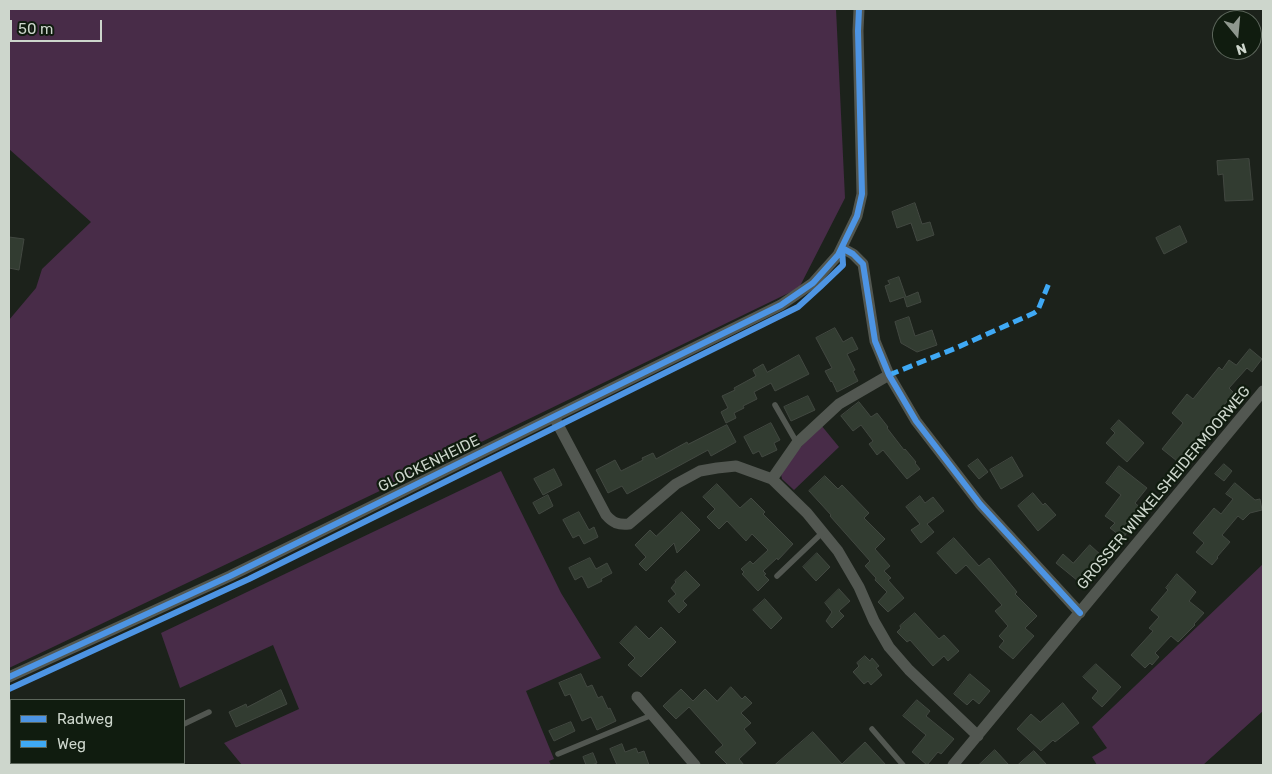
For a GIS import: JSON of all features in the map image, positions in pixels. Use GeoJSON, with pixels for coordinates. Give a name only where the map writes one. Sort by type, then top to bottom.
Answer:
{"type":"FeatureCollection","features":[{"type":"Feature","properties":{"kind":"street"},"geometry":{"type":"LineString","coordinates":[[859,9],[862,194],[857,216],[842,248],[853,254],[863,264],[875,341],[889,375],[916,421],[980,504],[1080,613]]}},
{"type":"Feature","properties":{"kind":"street","name":"GLOCKENHEIDE"},"geometry":{"type":"LineString","coordinates":[[9,677],[230,576],[781,305],[813,283],[842,248]]}},
{"type":"Feature","properties":{"kind":"street"},"geometry":{"type":"LineString","coordinates":[[772,479],[797,443],[839,404],[889,375]]}},
{"type":"Feature","properties":{"kind":"street","name":"GROSSER WINKELSHEIDERMOORWEG"},"geometry":{"type":"LineString","coordinates":[[953,765],[1263,391]]}},
{"type":"Feature","properties":{"kind":"street"},"geometry":{"type":"LineString","coordinates":[[554,417],[606,515],[612,522],[620,525],[629,524],[676,484],[700,471],[736,466],[772,479],[807,513],[838,551],[859,587],[874,621],[889,647],[909,670],[978,736]]}},
{"type":"Feature","properties":{"kind":"street"},"geometry":{"type":"LineString","coordinates":[[637,697],[695,765]]}},
{"type":"Feature","properties":{"kind":"lane"},"geometry":{"type":"LineString","coordinates":[[775,405],[797,443]]}},
{"type":"Feature","properties":{"kind":"lane"},"geometry":{"type":"LineString","coordinates":[[777,576],[823,532]]}},
{"type":"Feature","properties":{"kind":"lane"},"geometry":{"type":"LineString","coordinates":[[185,724],[209,712]]}},
{"type":"Feature","properties":{"kind":"lane"},"geometry":{"type":"LineString","coordinates":[[558,754],[652,715]]}},
{"type":"Feature","properties":{"kind":"lane"},"geometry":{"type":"LineString","coordinates":[[872,729],[903,765]]}},
{"type":"Feature","properties":{"kind":"shaded area"},"geometry":{"type":"Polygon","coordinates":[[[9,9],[836,9],[845,198],[799,288],[9,668],[9,320],[36,288],[42,269],[91,222],[9,149],[9,9]]]}},
{"type":"Feature","properties":{"kind":"shaded area"},"geometry":{"type":"Polygon","coordinates":[[[821,425],[839,447],[794,490],[782,479],[781,474],[797,451],[821,425]]]}},
{"type":"Feature","properties":{"kind":"shaded area"},"geometry":{"type":"Polygon","coordinates":[[[501,471],[561,593],[601,658],[526,691],[554,759],[549,761],[551,765],[242,765],[224,743],[299,709],[273,645],[180,688],[161,633],[501,471]]]}},
{"type":"Feature","properties":{"kind":"shaded area"},"geometry":{"type":"Polygon","coordinates":[[[1263,564],[1263,711],[1203,765],[1097,765],[1092,757],[1107,748],[1092,727],[1263,564]]]}},
{"type":"Feature","properties":{"kind":"building"},"geometry":{"type":"Polygon","coordinates":[[[1249,159],[1253,200],[1225,201],[1223,174],[1218,175],[1217,161],[1249,159]]]}},
{"type":"Feature","properties":{"kind":"building"},"geometry":{"type":"Polygon","coordinates":[[[915,203],[922,224],[930,222],[934,235],[917,241],[911,223],[897,228],[892,212],[915,203]]]}},
{"type":"Feature","properties":{"kind":"building"},"geometry":{"type":"Polygon","coordinates":[[[1180,226],[1187,242],[1164,254],[1156,238],[1180,226]]]}},
{"type":"Feature","properties":{"kind":"building"},"geometry":{"type":"Polygon","coordinates":[[[9,237],[24,239],[19,270],[9,268],[9,237]]]}},
{"type":"Feature","properties":{"kind":"building"},"geometry":{"type":"Polygon","coordinates":[[[899,277],[906,297],[918,292],[921,302],[907,307],[904,297],[890,302],[885,286],[890,284],[888,281],[899,277]]]}},
{"type":"Feature","properties":{"kind":"building"},"geometry":{"type":"Polygon","coordinates":[[[909,317],[915,336],[932,330],[937,345],[917,352],[901,343],[895,322],[909,317]]]}},
{"type":"Feature","properties":{"kind":"building"},"geometry":{"type":"Polygon","coordinates":[[[835,328],[843,342],[852,337],[858,349],[847,354],[858,381],[837,392],[825,371],[832,368],[816,338],[835,328]]]}},
{"type":"Feature","properties":{"kind":"building"},"geometry":{"type":"Polygon","coordinates":[[[1250,349],[1262,359],[1252,372],[1247,368],[1229,388],[1234,393],[1177,461],[1162,449],[1183,423],[1172,413],[1187,394],[1193,399],[1219,367],[1222,370],[1229,360],[1236,365],[1250,349]]]}},
{"type":"Feature","properties":{"kind":"building"},"geometry":{"type":"Polygon","coordinates":[[[799,355],[809,374],[775,391],[771,383],[754,392],[757,399],[743,406],[744,408],[734,413],[736,418],[726,423],[721,412],[728,408],[722,396],[756,376],[753,370],[763,364],[767,372],[799,355]]]}},
{"type":"Feature","properties":{"kind":"building"},"geometry":{"type":"Polygon","coordinates":[[[808,396],[815,410],[791,421],[784,407],[808,396]]]}},
{"type":"Feature","properties":{"kind":"building"},"geometry":{"type":"Polygon","coordinates":[[[859,402],[871,417],[877,413],[904,450],[916,462],[920,469],[907,479],[883,450],[877,455],[869,444],[873,441],[861,425],[853,431],[841,416],[859,402]]]}},
{"type":"Feature","properties":{"kind":"building"},"geometry":{"type":"Polygon","coordinates":[[[1119,420],[1144,443],[1127,462],[1106,443],[1115,433],[1111,429],[1119,420]]]}},
{"type":"Feature","properties":{"kind":"building"},"geometry":{"type":"Polygon","coordinates":[[[771,423],[780,440],[774,443],[777,450],[762,457],[759,451],[753,454],[744,437],[771,423]]]}},
{"type":"Feature","properties":{"kind":"building"},"geometry":{"type":"Polygon","coordinates":[[[727,425],[736,442],[711,456],[708,450],[627,494],[622,486],[608,493],[596,470],[615,460],[621,471],[653,453],[656,459],[687,442],[688,444],[727,425]]]}},
{"type":"Feature","properties":{"kind":"building"},"geometry":{"type":"Polygon","coordinates":[[[1012,457],[1023,476],[1001,489],[990,470],[1012,457]]]}},
{"type":"Feature","properties":{"kind":"building"},"geometry":{"type":"Polygon","coordinates":[[[978,459],[988,472],[979,479],[968,466],[978,459]]]}},
{"type":"Feature","properties":{"kind":"building"},"geometry":{"type":"Polygon","coordinates":[[[1224,464],[1232,471],[1224,481],[1215,474],[1224,464]]]}},
{"type":"Feature","properties":{"kind":"building"},"geometry":{"type":"Polygon","coordinates":[[[1119,466],[1147,488],[1135,503],[1144,511],[1123,538],[1110,528],[1115,523],[1105,516],[1121,495],[1106,483],[1119,466]]]}},
{"type":"Feature","properties":{"kind":"building"},"geometry":{"type":"Polygon","coordinates":[[[554,469],[562,485],[543,495],[534,479],[554,469]]]}},
{"type":"Feature","properties":{"kind":"building"},"geometry":{"type":"Polygon","coordinates":[[[825,476],[838,489],[842,485],[869,513],[864,518],[885,539],[875,549],[890,566],[884,571],[891,578],[888,580],[904,598],[888,612],[878,602],[887,592],[865,566],[870,561],[809,491],[825,476]]]}},
{"type":"Feature","properties":{"kind":"building"},"geometry":{"type":"Polygon","coordinates":[[[1235,483],[1255,500],[1260,499],[1262,510],[1250,513],[1243,520],[1238,516],[1222,535],[1230,542],[1212,565],[1196,552],[1204,543],[1193,533],[1214,508],[1221,514],[1233,499],[1226,494],[1235,483]]]}},
{"type":"Feature","properties":{"kind":"building"},"geometry":{"type":"Polygon","coordinates":[[[717,484],[740,508],[751,498],[765,512],[763,514],[793,544],[778,560],[777,558],[763,571],[769,580],[758,591],[742,574],[744,572],[741,569],[750,561],[753,564],[768,550],[752,534],[746,541],[727,521],[719,529],[707,517],[715,509],[703,497],[717,484]]]}},
{"type":"Feature","properties":{"kind":"building"},"geometry":{"type":"Polygon","coordinates":[[[1033,493],[1043,505],[1045,503],[1056,515],[1038,531],[1018,506],[1033,493]]]}},
{"type":"Feature","properties":{"kind":"building"},"geometry":{"type":"Polygon","coordinates":[[[548,495],[553,506],[539,514],[533,503],[548,495]]]}},
{"type":"Feature","properties":{"kind":"building"},"geometry":{"type":"Polygon","coordinates":[[[920,496],[925,503],[933,497],[944,511],[927,524],[934,532],[921,543],[911,530],[920,524],[906,507],[920,496]]]}},
{"type":"Feature","properties":{"kind":"building"},"geometry":{"type":"Polygon","coordinates":[[[579,512],[589,530],[594,527],[598,537],[584,544],[579,535],[573,538],[563,520],[579,512]]]}},
{"type":"Feature","properties":{"kind":"building"},"geometry":{"type":"Polygon","coordinates":[[[682,512],[700,530],[677,553],[674,543],[646,571],[639,564],[646,557],[635,545],[650,530],[656,536],[682,512]]]}},
{"type":"Feature","properties":{"kind":"building"},"geometry":{"type":"Polygon","coordinates":[[[954,538],[979,566],[989,558],[1017,592],[1015,594],[1037,616],[1025,628],[1034,636],[1013,659],[999,647],[1004,641],[999,636],[1008,626],[995,611],[1002,605],[966,565],[956,574],[937,553],[954,538]]]}},
{"type":"Feature","properties":{"kind":"building"},"geometry":{"type":"Polygon","coordinates":[[[1090,545],[1102,556],[1078,581],[1056,563],[1063,554],[1073,563],[1090,545]]]}},
{"type":"Feature","properties":{"kind":"building"},"geometry":{"type":"Polygon","coordinates":[[[817,553],[830,567],[816,581],[803,567],[817,553]]]}},
{"type":"Feature","properties":{"kind":"building"},"geometry":{"type":"Polygon","coordinates":[[[590,558],[596,569],[607,563],[612,573],[588,588],[582,576],[575,580],[569,568],[590,558]]]}},
{"type":"Feature","properties":{"kind":"building"},"geometry":{"type":"Polygon","coordinates":[[[686,571],[700,585],[683,601],[687,605],[679,613],[668,601],[676,594],[671,588],[675,581],[686,571]]]}},
{"type":"Feature","properties":{"kind":"building"},"geometry":{"type":"Polygon","coordinates":[[[1177,574],[1196,592],[1189,601],[1204,613],[1178,642],[1171,636],[1155,653],[1159,657],[1152,665],[1150,663],[1145,668],[1131,655],[1153,631],[1149,628],[1159,617],[1151,610],[1168,590],[1166,588],[1177,574]]]}},
{"type":"Feature","properties":{"kind":"building"},"geometry":{"type":"Polygon","coordinates":[[[839,589],[850,601],[839,611],[844,616],[832,628],[826,621],[832,612],[825,603],[839,589]]]}},
{"type":"Feature","properties":{"kind":"building"},"geometry":{"type":"Polygon","coordinates":[[[765,599],[782,618],[771,629],[753,610],[765,599]]]}},
{"type":"Feature","properties":{"kind":"building"},"geometry":{"type":"Polygon","coordinates":[[[915,613],[939,639],[944,635],[959,651],[948,661],[944,656],[933,666],[910,640],[907,642],[897,632],[901,628],[900,626],[915,613]]]}},
{"type":"Feature","properties":{"kind":"building"},"geometry":{"type":"Polygon","coordinates":[[[636,626],[649,639],[661,627],[676,642],[641,677],[628,665],[635,658],[620,643],[636,626]]]}},
{"type":"Feature","properties":{"kind":"building"},"geometry":{"type":"Polygon","coordinates":[[[865,656],[870,661],[872,658],[879,666],[876,668],[882,675],[871,685],[868,681],[864,684],[853,672],[859,666],[857,663],[865,656]]]}},
{"type":"Feature","properties":{"kind":"building"},"geometry":{"type":"Polygon","coordinates":[[[1096,664],[1121,687],[1102,707],[1092,698],[1098,691],[1083,677],[1096,664]]]}},
{"type":"Feature","properties":{"kind":"building"},"geometry":{"type":"Polygon","coordinates":[[[581,674],[587,687],[592,685],[598,698],[602,696],[616,721],[597,730],[591,717],[582,721],[570,694],[565,696],[559,683],[581,674]]]}},
{"type":"Feature","properties":{"kind":"building"},"geometry":{"type":"Polygon","coordinates":[[[970,674],[990,691],[979,704],[973,699],[967,705],[954,694],[970,674]]]}},
{"type":"Feature","properties":{"kind":"building"},"geometry":{"type":"Polygon","coordinates":[[[731,687],[742,699],[745,696],[752,703],[741,713],[751,723],[744,729],[756,743],[739,759],[744,765],[728,765],[715,752],[723,745],[689,707],[676,719],[663,706],[681,689],[693,701],[705,689],[717,701],[731,687]]]}},
{"type":"Feature","properties":{"kind":"building"},"geometry":{"type":"Polygon","coordinates":[[[281,690],[287,704],[236,727],[229,712],[246,704],[247,707],[281,690]]]}},
{"type":"Feature","properties":{"kind":"building"},"geometry":{"type":"Polygon","coordinates":[[[917,700],[930,711],[926,716],[954,739],[941,754],[938,752],[927,765],[912,752],[926,735],[903,716],[917,700]]]}},
{"type":"Feature","properties":{"kind":"building"},"geometry":{"type":"Polygon","coordinates":[[[1063,703],[1079,723],[1055,742],[1053,740],[1041,751],[1017,729],[1031,714],[1040,722],[1063,703]]]}},
{"type":"Feature","properties":{"kind":"building"},"geometry":{"type":"Polygon","coordinates":[[[571,722],[575,731],[554,741],[549,731],[571,722]]]}},
{"type":"Feature","properties":{"kind":"building"},"geometry":{"type":"Polygon","coordinates":[[[813,732],[842,764],[865,742],[886,765],[775,765],[813,732]]]}},
{"type":"Feature","properties":{"kind":"building"},"geometry":{"type":"Polygon","coordinates":[[[622,744],[625,752],[636,748],[638,753],[644,751],[649,765],[617,765],[610,749],[622,744]]]}},
{"type":"Feature","properties":{"kind":"building"},"geometry":{"type":"Polygon","coordinates":[[[995,750],[1009,765],[979,765],[995,750]]]}},
{"type":"Feature","properties":{"kind":"building"},"geometry":{"type":"Polygon","coordinates":[[[1034,751],[1047,765],[1018,765],[1034,751]]]}},
{"type":"Feature","properties":{"kind":"building"},"geometry":{"type":"Polygon","coordinates":[[[593,753],[597,763],[586,765],[583,757],[593,753]]]}},
{"type":"Feature","properties":{"kind":"marked path"},"geometry":{"type":"LineString","coordinates":[[889,375],[956,348],[1034,313],[1038,310],[1049,283]]}},
{"type":"Feature","properties":{"kind":"cycle path"},"geometry":{"type":"LineString","coordinates":[[9,677],[230,576],[781,305],[813,283],[838,255],[857,216],[862,194],[859,9]]}},
{"type":"Feature","properties":{"kind":"cycle path"},"geometry":{"type":"LineString","coordinates":[[842,248],[853,254],[863,264],[875,341],[889,375],[916,421],[980,504],[1080,613]]}},
{"type":"Feature","properties":{"kind":"cycle path"},"geometry":{"type":"LineString","coordinates":[[9,689],[249,579],[798,307],[843,265],[842,248]]}}]}
